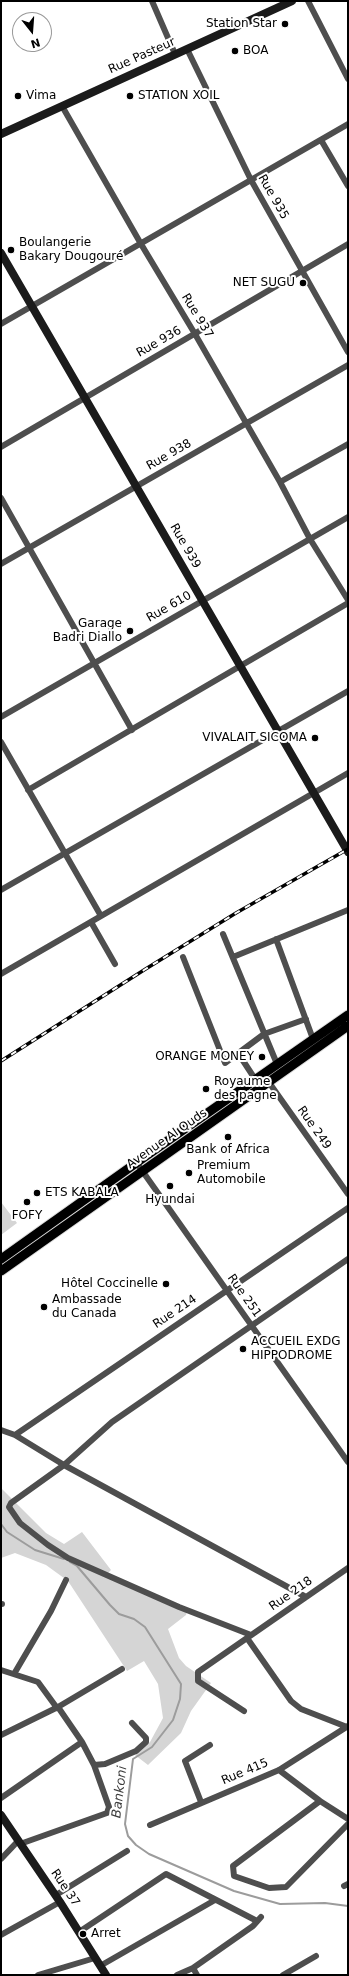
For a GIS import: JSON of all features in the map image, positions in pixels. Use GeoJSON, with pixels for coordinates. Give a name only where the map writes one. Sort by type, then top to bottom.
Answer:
{"type":"FeatureCollection","features":[{"type":"Feature","properties":{"kind":"main road","name":"Rue Pasteur"},"geometry":{"type":"LineString","coordinates":[[1,134],[292,1]]}},
{"type":"Feature","properties":{"kind":"main road","name":"Rue 939"},"geometry":{"type":"LineString","coordinates":[[1,254],[348,852]]}},
{"type":"Feature","properties":{"kind":"main road","name":"Avenue Al Quds"},"geometry":{"type":"LineString","coordinates":[[1,1259],[136,1162],[348,1015]]}},
{"type":"Feature","properties":{"kind":"main road","name":"Avenue Al Quds"},"geometry":{"type":"LineString","coordinates":[[1,1271],[348,1026]]}},
{"type":"Feature","properties":{"kind":"main road","name":"Rue 37"},"geometry":{"type":"LineString","coordinates":[[1,1815],[58,1898],[106,1975]]}},
{"type":"Feature","properties":{"kind":"street"},"geometry":{"type":"LineString","coordinates":[[152,1],[175,54]]}},
{"type":"Feature","properties":{"kind":"street"},"geometry":{"type":"LineString","coordinates":[[308,1],[348,78]]}},
{"type":"Feature","properties":{"kind":"street","name":"Rue 935"},"geometry":{"type":"LineString","coordinates":[[187,49],[251,180],[348,352]]}},
{"type":"Feature","properties":{"kind":"street","name":"Rue 937"},"geometry":{"type":"LineString","coordinates":[[62,106],[280,482],[310,539],[348,600]]}},
{"type":"Feature","properties":{"kind":"street"},"geometry":{"type":"LineString","coordinates":[[1,324],[348,124]]}},
{"type":"Feature","properties":{"kind":"street"},"geometry":{"type":"LineString","coordinates":[[321,140],[348,186]]}},
{"type":"Feature","properties":{"kind":"street","name":"Rue 936"},"geometry":{"type":"LineString","coordinates":[[1,447],[348,244]]}},
{"type":"Feature","properties":{"kind":"street","name":"Rue 938"},"geometry":{"type":"LineString","coordinates":[[1,564],[348,365]]}},
{"type":"Feature","properties":{"kind":"street"},"geometry":{"type":"LineString","coordinates":[[280,482],[348,444]]}},
{"type":"Feature","properties":{"kind":"street"},"geometry":{"type":"LineString","coordinates":[[1,498],[132,730]]}},
{"type":"Feature","properties":{"kind":"street","name":"Rue 610"},"geometry":{"type":"LineString","coordinates":[[1,717],[348,517]]}},
{"type":"Feature","properties":{"kind":"street"},"geometry":{"type":"LineString","coordinates":[[28,790],[348,604]]}},
{"type":"Feature","properties":{"kind":"street"},"geometry":{"type":"LineString","coordinates":[[1,890],[348,691]]}},
{"type":"Feature","properties":{"kind":"street"},"geometry":{"type":"LineString","coordinates":[[1,742],[101,916]]}},
{"type":"Feature","properties":{"kind":"street"},"geometry":{"type":"LineString","coordinates":[[1,974],[348,773]]}},
{"type":"Feature","properties":{"kind":"street"},"geometry":{"type":"LineString","coordinates":[[233,956],[348,910]]}},
{"type":"Feature","properties":{"kind":"street"},"geometry":{"type":"LineString","coordinates":[[91,922],[115,964]]}},
{"type":"Feature","properties":{"kind":"street"},"geometry":{"type":"LineString","coordinates":[[223,934],[277,1064]]}},
{"type":"Feature","properties":{"kind":"street"},"geometry":{"type":"LineString","coordinates":[[276,939],[314,1039]]}},
{"type":"Feature","properties":{"kind":"street"},"geometry":{"type":"LineString","coordinates":[[183,958],[224,1063],[264,1034],[306,1019]]}},
{"type":"Feature","properties":{"kind":"street","name":"Rue 249"},"geometry":{"type":"LineString","coordinates":[[238,1053],[259,1077],[268,1082],[348,1194]]}},
{"type":"Feature","properties":{"kind":"street","name":"Rue 251"},"geometry":{"type":"LineString","coordinates":[[136,1162],[348,1462]]}},
{"type":"Feature","properties":{"kind":"street","name":"Rue 214"},"geometry":{"type":"LineString","coordinates":[[15,1435],[348,1208]]}},
{"type":"Feature","properties":{"kind":"street"},"geometry":{"type":"LineString","coordinates":[[347,1727],[301,1709],[291,1701],[249,1636],[68,1558],[48,1545],[20,1523],[10,1511],[10,1507],[11,1503],[64,1465],[112,1422],[348,1259]]}},
{"type":"Feature","properties":{"kind":"street"},"geometry":{"type":"LineString","coordinates":[[1,1430],[15,1435],[64,1465],[306,1597]]}},
{"type":"Feature","properties":{"kind":"street","name":"Rue 218"},"geometry":{"type":"LineString","coordinates":[[244,1711],[198,1681],[196,1675],[198,1672],[348,1568]]}},
{"type":"Feature","properties":{"kind":"street"},"geometry":{"type":"LineString","coordinates":[[14,1674],[51,1611],[66,1580]]}},
{"type":"Feature","properties":{"kind":"street"},"geometry":{"type":"LineString","coordinates":[[1,1734],[58,1708],[122,1668]]}},
{"type":"Feature","properties":{"kind":"street"},"geometry":{"type":"LineString","coordinates":[[1,1670],[38,1682],[82,1742],[94,1765],[109,1807],[107,1813],[19,1843],[1,1859]]}},
{"type":"Feature","properties":{"kind":"street"},"geometry":{"type":"LineString","coordinates":[[94,1765],[105,1764],[136,1751],[146,1742],[146,1738],[132,1723]]}},
{"type":"Feature","properties":{"kind":"street"},"geometry":{"type":"LineString","coordinates":[[279,1770],[290,1761],[347,1727]]}},
{"type":"Feature","properties":{"kind":"street"},"geometry":{"type":"LineString","coordinates":[[1,1798],[82,1742]]}},
{"type":"Feature","properties":{"kind":"street"},"geometry":{"type":"LineString","coordinates":[[201,1802],[185,1761],[210,1745]]}},
{"type":"Feature","properties":{"kind":"street","name":"Rue 415"},"geometry":{"type":"LineString","coordinates":[[150,1825],[279,1770],[320,1801],[348,1818]]}},
{"type":"Feature","properties":{"kind":"street"},"geometry":{"type":"LineString","coordinates":[[320,1801],[234,1866],[234,1876],[269,1888],[286,1887],[348,1824]]}},
{"type":"Feature","properties":{"kind":"street"},"geometry":{"type":"LineString","coordinates":[[1,1934],[58,1898],[127,1851]]}},
{"type":"Feature","properties":{"kind":"street"},"geometry":{"type":"LineString","coordinates":[[79,1932],[166,1874],[214,1900],[259,1919],[193,1968],[177,1975]]}},
{"type":"Feature","properties":{"kind":"street"},"geometry":{"type":"LineString","coordinates":[[100,1966],[214,1900]]}},
{"type":"Feature","properties":{"kind":"street"},"geometry":{"type":"LineString","coordinates":[[283,1975],[316,1956]]}},
{"type":"Feature","properties":{"kind":"street"},"geometry":{"type":"LineString","coordinates":[[38,1975],[95,1958]]}},
{"type":"Feature","properties":{"kind":"street"},"geometry":{"type":"LineString","coordinates":[[193,1968],[197,1975]]}},
{"type":"Feature","properties":{"kind":"shaded area"},"geometry":{"type":"Polygon","coordinates":[[[1,1202],[17,1223],[1,1235],[1,1202]]]}},
{"type":"Feature","properties":{"kind":"shaded area"},"geometry":{"type":"Polygon","coordinates":[[[1,1488],[46,1533],[64,1544],[82,1532],[111,1570],[107,1574],[187,1612],[186,1615],[168,1629],[179,1658],[186,1666],[211,1683],[191,1711],[181,1733],[148,1765],[135,1755],[150,1742],[163,1718],[158,1684],[144,1661],[127,1671],[68,1581],[46,1565],[15,1553],[1,1558],[1,1488]]]}},
{"type":"Feature","properties":{"kind":"waterway","name":"Bankoni"},"geometry":{"type":"LineString","coordinates":[[1,1524],[7,1532],[35,1550],[64,1559]]}},
{"type":"Feature","properties":{"kind":"waterway","name":"Bankoni"},"geometry":{"type":"LineString","coordinates":[[70,1562],[77,1566],[119,1614],[134,1619],[145,1627],[181,1684],[180,1699],[173,1720],[152,1747],[133,1759],[125,1824],[128,1836],[136,1845],[149,1854],[234,1891],[280,1904],[325,1903],[348,1906]]}},
{"type":"Feature","properties":{"kind":"railway"},"geometry":{"type":"LineString","coordinates":[[1,1061],[236,913],[348,849]]}},
{"type":"Feature","properties":{"kind":"place","name":"Station Star"},"geometry":{"type":"Point","coordinates":[285,24]}},
{"type":"Feature","properties":{"kind":"place","name":"BOA"},"geometry":{"type":"Point","coordinates":[235,51]}},
{"type":"Feature","properties":{"kind":"place","name":"Vima"},"geometry":{"type":"Point","coordinates":[18,96]}},
{"type":"Feature","properties":{"kind":"place","name":"STATION XOIL"},"geometry":{"type":"Point","coordinates":[130,96]}},
{"type":"Feature","properties":{"kind":"place","name":"Boulangerie Bakary Dougouré"},"geometry":{"type":"Point","coordinates":[11,250]}},
{"type":"Feature","properties":{"kind":"place","name":"NET SUGU"},"geometry":{"type":"Point","coordinates":[303,283]}},
{"type":"Feature","properties":{"kind":"place","name":"Garage Badri Diallo"},"geometry":{"type":"Point","coordinates":[130,631]}},
{"type":"Feature","properties":{"kind":"place","name":"VIVALAIT SICOMA"},"geometry":{"type":"Point","coordinates":[315,738]}},
{"type":"Feature","properties":{"kind":"place","name":"ORANGE MONEY"},"geometry":{"type":"Point","coordinates":[262,1057]}},
{"type":"Feature","properties":{"kind":"place","name":"Royaume des pagne"},"geometry":{"type":"Point","coordinates":[206,1089]}},
{"type":"Feature","properties":{"kind":"place","name":"Bank of Africa"},"geometry":{"type":"Point","coordinates":[228,1137]}},
{"type":"Feature","properties":{"kind":"place","name":"Premium Automobile"},"geometry":{"type":"Point","coordinates":[189,1173]}},
{"type":"Feature","properties":{"kind":"place","name":"Hyundai"},"geometry":{"type":"Point","coordinates":[170,1186]}},
{"type":"Feature","properties":{"kind":"place","name":"ETS KABALA"},"geometry":{"type":"Point","coordinates":[37,1193]}},
{"type":"Feature","properties":{"kind":"place","name":"FOFY"},"geometry":{"type":"Point","coordinates":[27,1202]}},
{"type":"Feature","properties":{"kind":"place","name":"Hôtel Coccinelle"},"geometry":{"type":"Point","coordinates":[166,1284]}},
{"type":"Feature","properties":{"kind":"place","name":"Ambassade du Canada"},"geometry":{"type":"Point","coordinates":[44,1307]}},
{"type":"Feature","properties":{"kind":"place","name":"ACCUEIL EXDG HIPPODROME"},"geometry":{"type":"Point","coordinates":[243,1349]}},
{"type":"Feature","properties":{"kind":"place","name":"Arret"},"geometry":{"type":"Point","coordinates":[83,1934]}}]}
